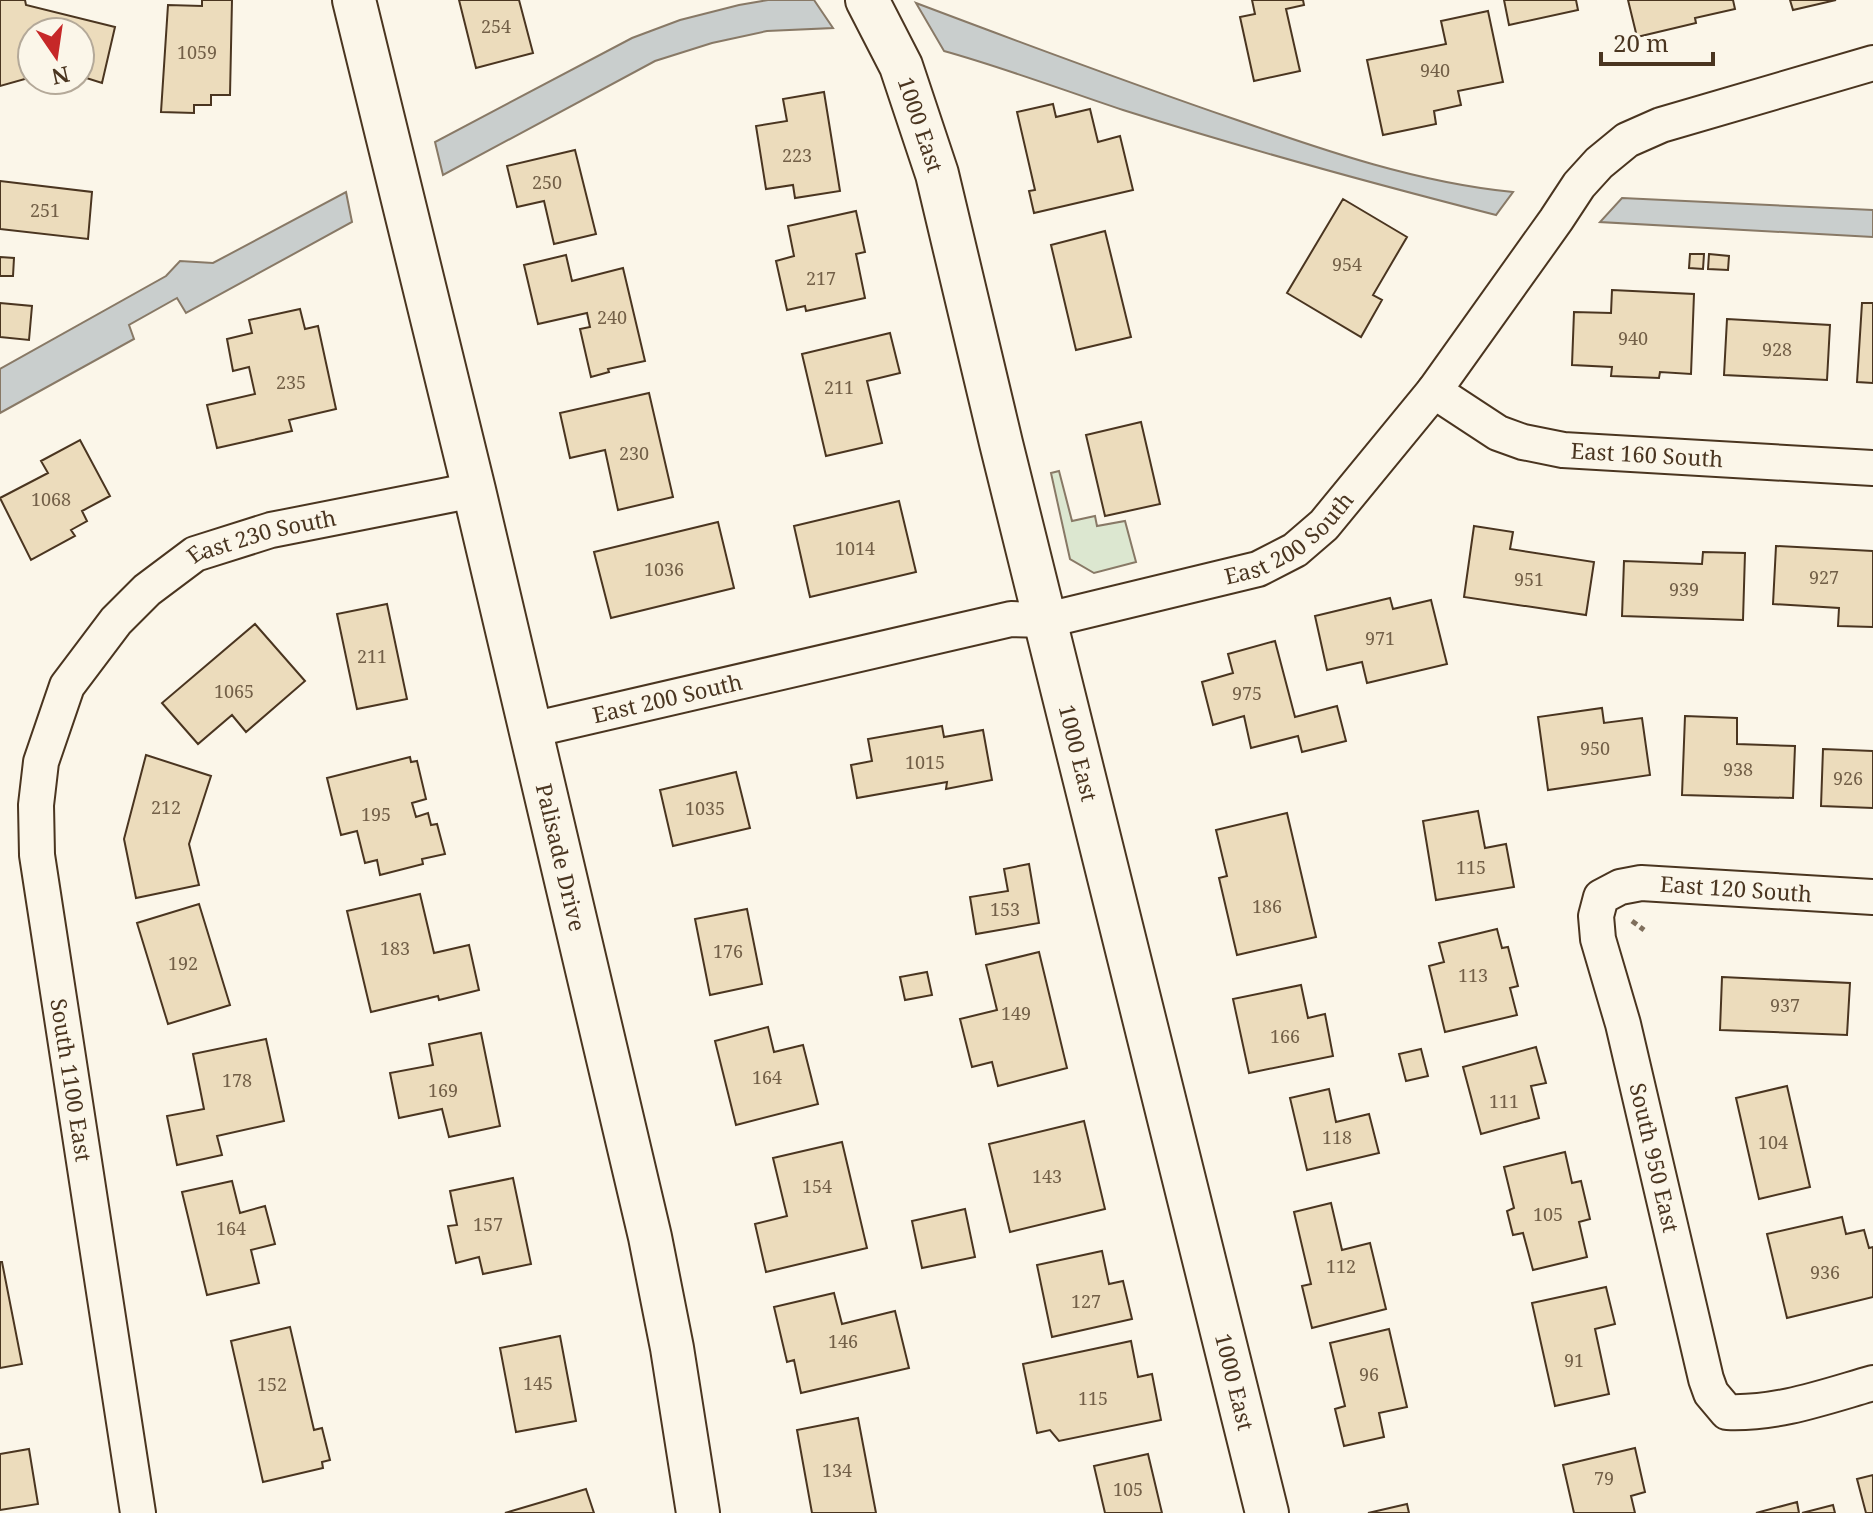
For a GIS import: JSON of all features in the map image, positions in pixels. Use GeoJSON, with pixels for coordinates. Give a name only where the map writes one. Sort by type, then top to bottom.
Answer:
{"type":"FeatureCollection","features":[{"type":"Feature","properties":{"kind":"street","name":"Palisade Drive"},"geometry":{"type":"LineString","coordinates":[[354,0],[474,490],[650,1237],[677,1375],[698,1513]]}},
{"type":"Feature","properties":{"kind":"street","name":"1000 East"},"geometry":{"type":"LineString","coordinates":[[867,0],[901,66],[937,174],[1267,1513]]}},
{"type":"Feature","properties":{"kind":"street","name":"East 200 South"},"geometry":{"type":"LineString","coordinates":[[531,730],[1011,619],[1047,620],[1258,569],[1295,550],[1324,525],[1434,391],[1579,185],[1599,163],[1627,140],[1661,125],[1873,63]]}},
{"type":"Feature","properties":{"kind":"street","name":"East 160 South"},"geometry":{"type":"LineString","coordinates":[[1434,391],[1498,433],[1563,450],[1873,468]]}},
{"type":"Feature","properties":{"kind":"street","name":"East 230 South"},"geometry":{"type":"LineString","coordinates":[[89,656],[116,621],[147,590],[195,554],[271,530],[474,490]]}},
{"type":"Feature","properties":{"kind":"street","name":"South 1100 East"},"geometry":{"type":"LineString","coordinates":[[89,656],[67,686],[41,762],[36,805],[37,855],[138,1513]]}},
{"type":"Feature","properties":{"kind":"street","name":"East 120 South"},"geometry":{"type":"LineString","coordinates":[[1601,897],[1620,887],[1641,883],[1873,897]]}},
{"type":"Feature","properties":{"kind":"street","name":"South 950 East"},"geometry":{"type":"LineString","coordinates":[[1601,897],[1596,916],[1598,939],[1623,1024],[1711,1393],[1727,1412],[1774,1411],[1873,1383]]}},
{"type":"Feature","properties":{"kind":"green space"},"geometry":{"type":"Polygon","coordinates":[[[1059,471],[1072,521],[1095,516],[1097,526],[1125,521],[1136,562],[1094,573],[1070,559],[1051,473],[1059,471]]]}},
{"type":"Feature","properties":{"kind":"shaded area"},"geometry":{"type":"Polygon","coordinates":[[[768,0],[814,0],[833,28],[767,31],[712,43],[655,61],[443,175],[435,142],[632,38],[680,20],[768,0]]]}},
{"type":"Feature","properties":{"kind":"shaded area"},"geometry":{"type":"Polygon","coordinates":[[[916,3],[1156,92],[1339,154],[1443,181],[1513,192],[1496,215],[1309,165],[1123,110],[944,51],[916,3]]]}},
{"type":"Feature","properties":{"kind":"shaded area"},"geometry":{"type":"Polygon","coordinates":[[[346,192],[352,222],[186,313],[177,298],[129,325],[134,339],[0,413],[0,369],[166,276],[180,261],[213,263],[346,192]]]}},
{"type":"Feature","properties":{"kind":"shaded area"},"geometry":{"type":"Polygon","coordinates":[[[1622,198],[1873,210],[1873,237],[1600,222],[1622,198]]]}},
{"type":"Feature","properties":{"kind":"building"},"geometry":{"type":"Polygon","coordinates":[[[0,0],[25,0],[26,5],[70,16],[16,16],[16,82],[0,86],[0,0]]]}},
{"type":"Feature","properties":{"kind":"building"},"geometry":{"type":"Polygon","coordinates":[[[202,0],[232,0],[230,95],[211,95],[211,105],[194,105],[194,113],[161,112],[168,5],[202,6],[202,0]]]}},
{"type":"Feature","properties":{"kind":"building"},"geometry":{"type":"Polygon","coordinates":[[[459,0],[519,0],[533,53],[476,68],[459,0]]]}},
{"type":"Feature","properties":{"kind":"building"},"geometry":{"type":"Polygon","coordinates":[[[1252,0],[1303,0],[1304,5],[1286,9],[1300,71],[1254,81],[1240,17],[1255,14],[1252,0]]]}},
{"type":"Feature","properties":{"kind":"building"},"geometry":{"type":"Polygon","coordinates":[[[1504,0],[1576,0],[1578,10],[1509,25],[1504,0]]]}},
{"type":"Feature","properties":{"kind":"building"},"geometry":{"type":"Polygon","coordinates":[[[1628,0],[1733,0],[1735,9],[1695,18],[1696,23],[1637,37],[1628,0]]]}},
{"type":"Feature","properties":{"kind":"building"},"geometry":{"type":"Polygon","coordinates":[[[1790,0],[1836,0],[1793,10],[1790,0]]]}},
{"type":"Feature","properties":{"kind":"building"},"geometry":{"type":"Polygon","coordinates":[[[1488,11],[1503,82],[1458,91],[1461,105],[1434,111],[1436,124],[1383,135],[1367,60],[1446,44],[1441,21],[1488,11]]]}},
{"type":"Feature","properties":{"kind":"building"},"geometry":{"type":"Polygon","coordinates":[[[96,22],[115,27],[102,83],[96,81],[96,22]]]}},
{"type":"Feature","properties":{"kind":"building"},"geometry":{"type":"Polygon","coordinates":[[[824,92],[840,191],[795,198],[793,185],[766,189],[756,126],[787,121],[783,99],[824,92]]]}},
{"type":"Feature","properties":{"kind":"building"},"geometry":{"type":"Polygon","coordinates":[[[1053,104],[1056,117],[1090,109],[1098,142],[1120,136],[1133,190],[1034,213],[1029,191],[1035,190],[1017,112],[1053,104]]]}},
{"type":"Feature","properties":{"kind":"building"},"geometry":{"type":"Polygon","coordinates":[[[575,150],[596,234],[554,244],[544,201],[517,207],[507,166],[575,150]]]}},
{"type":"Feature","properties":{"kind":"building"},"geometry":{"type":"Polygon","coordinates":[[[0,181],[92,192],[88,239],[0,229],[0,181]]]}},
{"type":"Feature","properties":{"kind":"building"},"geometry":{"type":"Polygon","coordinates":[[[1343,199],[1407,237],[1373,295],[1382,300],[1361,337],[1287,293],[1343,199]]]}},
{"type":"Feature","properties":{"kind":"building"},"geometry":{"type":"Polygon","coordinates":[[[856,211],[865,252],[856,254],[865,298],[806,311],[805,306],[787,310],[776,261],[794,256],[788,226],[856,211]]]}},
{"type":"Feature","properties":{"kind":"building"},"geometry":{"type":"Polygon","coordinates":[[[1105,231],[1131,337],[1076,350],[1051,245],[1105,231]]]}},
{"type":"Feature","properties":{"kind":"building"},"geometry":{"type":"Polygon","coordinates":[[[1690,254],[1704,254],[1703,269],[1689,268],[1690,254]]]}},
{"type":"Feature","properties":{"kind":"building"},"geometry":{"type":"Polygon","coordinates":[[[1709,254],[1729,256],[1728,270],[1708,269],[1709,254]]]}},
{"type":"Feature","properties":{"kind":"building"},"geometry":{"type":"Polygon","coordinates":[[[566,255],[572,281],[623,268],[645,361],[608,369],[609,372],[591,377],[580,329],[590,327],[587,313],[538,324],[524,265],[566,255]]]}},
{"type":"Feature","properties":{"kind":"building"},"geometry":{"type":"Polygon","coordinates":[[[0,257],[14,258],[13,276],[0,276],[0,257]]]}},
{"type":"Feature","properties":{"kind":"building"},"geometry":{"type":"Polygon","coordinates":[[[1612,290],[1694,294],[1691,374],[1660,372],[1659,378],[1611,376],[1612,367],[1572,365],[1574,312],[1611,313],[1612,290]]]}},
{"type":"Feature","properties":{"kind":"building"},"geometry":{"type":"Polygon","coordinates":[[[0,303],[32,306],[29,340],[0,337],[0,303]]]}},
{"type":"Feature","properties":{"kind":"building"},"geometry":{"type":"Polygon","coordinates":[[[1862,303],[1873,303],[1873,383],[1857,382],[1862,303]]]}},
{"type":"Feature","properties":{"kind":"building"},"geometry":{"type":"Polygon","coordinates":[[[300,309],[305,329],[318,326],[336,409],[289,420],[292,431],[217,448],[207,405],[255,394],[249,367],[233,371],[227,339],[252,333],[249,320],[300,309]]]}},
{"type":"Feature","properties":{"kind":"building"},"geometry":{"type":"Polygon","coordinates":[[[1727,319],[1830,325],[1827,380],[1724,375],[1727,319]]]}},
{"type":"Feature","properties":{"kind":"building"},"geometry":{"type":"Polygon","coordinates":[[[890,333],[900,373],[867,381],[882,443],[826,456],[802,354],[890,333]]]}},
{"type":"Feature","properties":{"kind":"building"},"geometry":{"type":"Polygon","coordinates":[[[649,393],[673,497],[618,510],[605,450],[570,458],[560,413],[649,393]]]}},
{"type":"Feature","properties":{"kind":"building"},"geometry":{"type":"Polygon","coordinates":[[[1141,422],[1160,504],[1105,516],[1086,435],[1141,422]]]}},
{"type":"Feature","properties":{"kind":"building"},"geometry":{"type":"Polygon","coordinates":[[[80,440],[110,496],[82,511],[87,521],[71,530],[75,536],[31,560],[0,498],[48,473],[41,461],[80,440]]]}},
{"type":"Feature","properties":{"kind":"building"},"geometry":{"type":"Polygon","coordinates":[[[899,501],[916,572],[810,597],[794,526],[899,501]]]}},
{"type":"Feature","properties":{"kind":"building"},"geometry":{"type":"Polygon","coordinates":[[[718,522],[734,588],[611,618],[594,552],[718,522]]]}},
{"type":"Feature","properties":{"kind":"building"},"geometry":{"type":"Polygon","coordinates":[[[1474,526],[1513,532],[1510,549],[1594,562],[1586,615],[1464,597],[1474,526]]]}},
{"type":"Feature","properties":{"kind":"building"},"geometry":{"type":"Polygon","coordinates":[[[1776,546],[1873,551],[1873,627],[1838,626],[1839,608],[1773,604],[1776,546]]]}},
{"type":"Feature","properties":{"kind":"building"},"geometry":{"type":"Polygon","coordinates":[[[1703,552],[1745,553],[1743,620],[1622,616],[1624,561],[1702,564],[1703,552]]]}},
{"type":"Feature","properties":{"kind":"building"},"geometry":{"type":"Polygon","coordinates":[[[1390,598],[1393,609],[1431,600],[1447,664],[1367,683],[1362,662],[1327,670],[1315,616],[1390,598]]]}},
{"type":"Feature","properties":{"kind":"building"},"geometry":{"type":"Polygon","coordinates":[[[387,604],[407,699],[357,709],[337,614],[387,604]]]}},
{"type":"Feature","properties":{"kind":"building"},"geometry":{"type":"Polygon","coordinates":[[[255,624],[305,681],[246,732],[232,715],[198,744],[162,703],[255,624]]]}},
{"type":"Feature","properties":{"kind":"building"},"geometry":{"type":"Polygon","coordinates":[[[1275,641],[1295,717],[1337,706],[1346,741],[1302,752],[1298,736],[1251,748],[1244,716],[1213,725],[1202,682],[1233,673],[1228,654],[1275,641]]]}},
{"type":"Feature","properties":{"kind":"building"},"geometry":{"type":"Polygon","coordinates":[[[1602,708],[1604,723],[1642,718],[1650,775],[1548,790],[1538,717],[1602,708]]]}},
{"type":"Feature","properties":{"kind":"building"},"geometry":{"type":"Polygon","coordinates":[[[1685,716],[1737,718],[1737,744],[1795,746],[1793,798],[1682,795],[1685,716]]]}},
{"type":"Feature","properties":{"kind":"building"},"geometry":{"type":"Polygon","coordinates":[[[942,726],[944,737],[983,730],[992,780],[946,789],[947,782],[857,798],[851,765],[872,761],[868,739],[942,726]]]}},
{"type":"Feature","properties":{"kind":"building"},"geometry":{"type":"Polygon","coordinates":[[[1823,749],[1873,751],[1873,808],[1821,806],[1823,749]]]}},
{"type":"Feature","properties":{"kind":"building"},"geometry":{"type":"Polygon","coordinates":[[[146,755],[211,776],[189,844],[199,885],[136,898],[124,839],[146,755]]]}},
{"type":"Feature","properties":{"kind":"building"},"geometry":{"type":"Polygon","coordinates":[[[410,757],[411,762],[417,761],[426,799],[412,803],[416,817],[428,813],[431,825],[437,824],[445,854],[422,859],[423,864],[380,875],[377,860],[365,863],[357,831],[341,835],[327,778],[410,757]]]}},
{"type":"Feature","properties":{"kind":"building"},"geometry":{"type":"Polygon","coordinates":[[[736,772],[750,828],[673,846],[660,790],[736,772]]]}},
{"type":"Feature","properties":{"kind":"building"},"geometry":{"type":"Polygon","coordinates":[[[1478,811],[1485,848],[1506,844],[1514,887],[1436,900],[1423,821],[1478,811]]]}},
{"type":"Feature","properties":{"kind":"building"},"geometry":{"type":"Polygon","coordinates":[[[1287,813],[1316,937],[1237,955],[1219,878],[1227,876],[1216,830],[1287,813]]]}},
{"type":"Feature","properties":{"kind":"building"},"geometry":{"type":"Polygon","coordinates":[[[1029,864],[1039,923],[976,934],[970,897],[1008,891],[1004,869],[1029,864]]]}},
{"type":"Feature","properties":{"kind":"building"},"geometry":{"type":"Polygon","coordinates":[[[420,894],[434,953],[469,945],[479,990],[371,1012],[347,911],[420,894]]]}},
{"type":"Feature","properties":{"kind":"building"},"geometry":{"type":"Polygon","coordinates":[[[199,904],[230,1005],[168,1024],[137,923],[199,904]]]}},
{"type":"Feature","properties":{"kind":"building"},"geometry":{"type":"Polygon","coordinates":[[[747,909],[762,984],[710,995],[695,919],[747,909]]]}},
{"type":"Feature","properties":{"kind":"building"},"geometry":{"type":"Polygon","coordinates":[[[1497,929],[1502,948],[1508,947],[1518,986],[1510,988],[1517,1015],[1445,1032],[1429,966],[1444,962],[1439,943],[1497,929]]]}},
{"type":"Feature","properties":{"kind":"building"},"geometry":{"type":"Polygon","coordinates":[[[1039,952],[1067,1068],[998,1086],[992,1062],[972,1067],[960,1019],[997,1010],[986,965],[1039,952]]]}},
{"type":"Feature","properties":{"kind":"building"},"geometry":{"type":"Polygon","coordinates":[[[927,972],[932,995],[905,1000],[900,977],[927,972]]]}},
{"type":"Feature","properties":{"kind":"building"},"geometry":{"type":"Polygon","coordinates":[[[1722,977],[1850,983],[1847,1035],[1720,1030],[1722,977]]]}},
{"type":"Feature","properties":{"kind":"building"},"geometry":{"type":"Polygon","coordinates":[[[1301,985],[1308,1018],[1325,1014],[1333,1056],[1249,1073],[1233,999],[1301,985]]]}},
{"type":"Feature","properties":{"kind":"building"},"geometry":{"type":"Polygon","coordinates":[[[768,1027],[774,1052],[803,1045],[818,1104],[736,1125],[715,1041],[768,1027]]]}},
{"type":"Feature","properties":{"kind":"building"},"geometry":{"type":"Polygon","coordinates":[[[481,1033],[500,1126],[449,1137],[442,1109],[399,1118],[390,1073],[433,1065],[429,1044],[481,1033]]]}},
{"type":"Feature","properties":{"kind":"building"},"geometry":{"type":"Polygon","coordinates":[[[266,1039],[284,1121],[217,1136],[222,1155],[177,1165],[167,1116],[204,1109],[193,1054],[266,1039]]]}},
{"type":"Feature","properties":{"kind":"building"},"geometry":{"type":"Polygon","coordinates":[[[1536,1047],[1546,1083],[1531,1086],[1539,1118],[1481,1134],[1463,1067],[1536,1047]]]}},
{"type":"Feature","properties":{"kind":"building"},"geometry":{"type":"Polygon","coordinates":[[[1421,1049],[1428,1076],[1406,1081],[1399,1054],[1421,1049]]]}},
{"type":"Feature","properties":{"kind":"building"},"geometry":{"type":"Polygon","coordinates":[[[1787,1086],[1810,1187],[1759,1199],[1736,1098],[1787,1086]]]}},
{"type":"Feature","properties":{"kind":"building"},"geometry":{"type":"Polygon","coordinates":[[[1329,1089],[1336,1122],[1369,1114],[1379,1153],[1307,1170],[1290,1098],[1329,1089]]]}},
{"type":"Feature","properties":{"kind":"building"},"geometry":{"type":"Polygon","coordinates":[[[1084,1121],[1105,1209],[1010,1232],[989,1144],[1084,1121]]]}},
{"type":"Feature","properties":{"kind":"building"},"geometry":{"type":"Polygon","coordinates":[[[842,1142],[867,1248],[766,1272],[755,1224],[787,1216],[773,1158],[842,1142]]]}},
{"type":"Feature","properties":{"kind":"building"},"geometry":{"type":"Polygon","coordinates":[[[1565,1152],[1572,1183],[1581,1181],[1590,1219],[1579,1222],[1587,1257],[1533,1270],[1523,1233],[1513,1235],[1507,1211],[1514,1208],[1504,1167],[1565,1152]]]}},
{"type":"Feature","properties":{"kind":"building"},"geometry":{"type":"Polygon","coordinates":[[[513,1178],[531,1264],[483,1274],[479,1257],[456,1263],[448,1226],[457,1225],[450,1191],[513,1178]]]}},
{"type":"Feature","properties":{"kind":"building"},"geometry":{"type":"Polygon","coordinates":[[[232,1181],[240,1213],[265,1206],[275,1244],[251,1250],[259,1283],[207,1295],[182,1192],[232,1181]]]}},
{"type":"Feature","properties":{"kind":"building"},"geometry":{"type":"Polygon","coordinates":[[[1331,1203],[1342,1250],[1370,1243],[1386,1309],[1312,1328],[1302,1286],[1311,1284],[1294,1212],[1331,1203]]]}},
{"type":"Feature","properties":{"kind":"building"},"geometry":{"type":"Polygon","coordinates":[[[965,1209],[975,1257],[922,1268],[912,1221],[965,1209]]]}},
{"type":"Feature","properties":{"kind":"building"},"geometry":{"type":"Polygon","coordinates":[[[1842,1217],[1846,1234],[1864,1230],[1869,1248],[1873,1247],[1873,1297],[1787,1318],[1767,1234],[1842,1217]]]}},
{"type":"Feature","properties":{"kind":"building"},"geometry":{"type":"Polygon","coordinates":[[[1102,1251],[1109,1284],[1123,1281],[1132,1319],[1052,1337],[1037,1265],[1102,1251]]]}},
{"type":"Feature","properties":{"kind":"building"},"geometry":{"type":"Polygon","coordinates":[[[0,1262],[22,1364],[0,1368],[0,1262]]]}},
{"type":"Feature","properties":{"kind":"building"},"geometry":{"type":"Polygon","coordinates":[[[1606,1287],[1615,1324],[1595,1329],[1609,1394],[1555,1406],[1532,1303],[1606,1287]]]}},
{"type":"Feature","properties":{"kind":"building"},"geometry":{"type":"Polygon","coordinates":[[[834,1293],[842,1324],[895,1311],[909,1368],[801,1393],[794,1360],[787,1362],[774,1307],[834,1293]]]}},
{"type":"Feature","properties":{"kind":"building"},"geometry":{"type":"Polygon","coordinates":[[[290,1327],[314,1430],[322,1428],[330,1460],[322,1462],[323,1468],[263,1482],[231,1341],[290,1327]]]}},
{"type":"Feature","properties":{"kind":"building"},"geometry":{"type":"Polygon","coordinates":[[[1389,1329],[1407,1407],[1379,1413],[1384,1437],[1344,1446],[1335,1409],[1345,1406],[1330,1343],[1389,1329]]]}},
{"type":"Feature","properties":{"kind":"building"},"geometry":{"type":"Polygon","coordinates":[[[560,1336],[576,1421],[516,1432],[500,1348],[560,1336]]]}},
{"type":"Feature","properties":{"kind":"building"},"geometry":{"type":"Polygon","coordinates":[[[1131,1341],[1138,1377],[1152,1374],[1161,1420],[1059,1441],[1050,1430],[1037,1433],[1023,1364],[1131,1341]]]}},
{"type":"Feature","properties":{"kind":"building"},"geometry":{"type":"Polygon","coordinates":[[[858,1418],[876,1513],[812,1513],[797,1430],[858,1418]]]}},
{"type":"Feature","properties":{"kind":"building"},"geometry":{"type":"Polygon","coordinates":[[[1635,1448],[1645,1492],[1631,1496],[1635,1513],[1574,1513],[1563,1465],[1635,1448]]]}},
{"type":"Feature","properties":{"kind":"building"},"geometry":{"type":"Polygon","coordinates":[[[29,1449],[38,1504],[0,1510],[0,1454],[29,1449]]]}},
{"type":"Feature","properties":{"kind":"building"},"geometry":{"type":"Polygon","coordinates":[[[1148,1454],[1162,1513],[1105,1513],[1094,1466],[1148,1454]]]}},
{"type":"Feature","properties":{"kind":"building"},"geometry":{"type":"Polygon","coordinates":[[[1873,1475],[1873,1513],[1866,1513],[1857,1479],[1873,1475]]]}},
{"type":"Feature","properties":{"kind":"building"},"geometry":{"type":"Polygon","coordinates":[[[586,1489],[594,1513],[505,1513],[586,1489]]]}},
{"type":"Feature","properties":{"kind":"building"},"geometry":{"type":"Polygon","coordinates":[[[1797,1502],[1799,1513],[1756,1513],[1797,1502]]]}},
{"type":"Feature","properties":{"kind":"building"},"geometry":{"type":"Polygon","coordinates":[[[1407,1504],[1409,1513],[1368,1513],[1407,1504]]]}},
{"type":"Feature","properties":{"kind":"building"},"geometry":{"type":"Polygon","coordinates":[[[1833,1505],[1835,1513],[1802,1513],[1833,1505]]]}}]}
